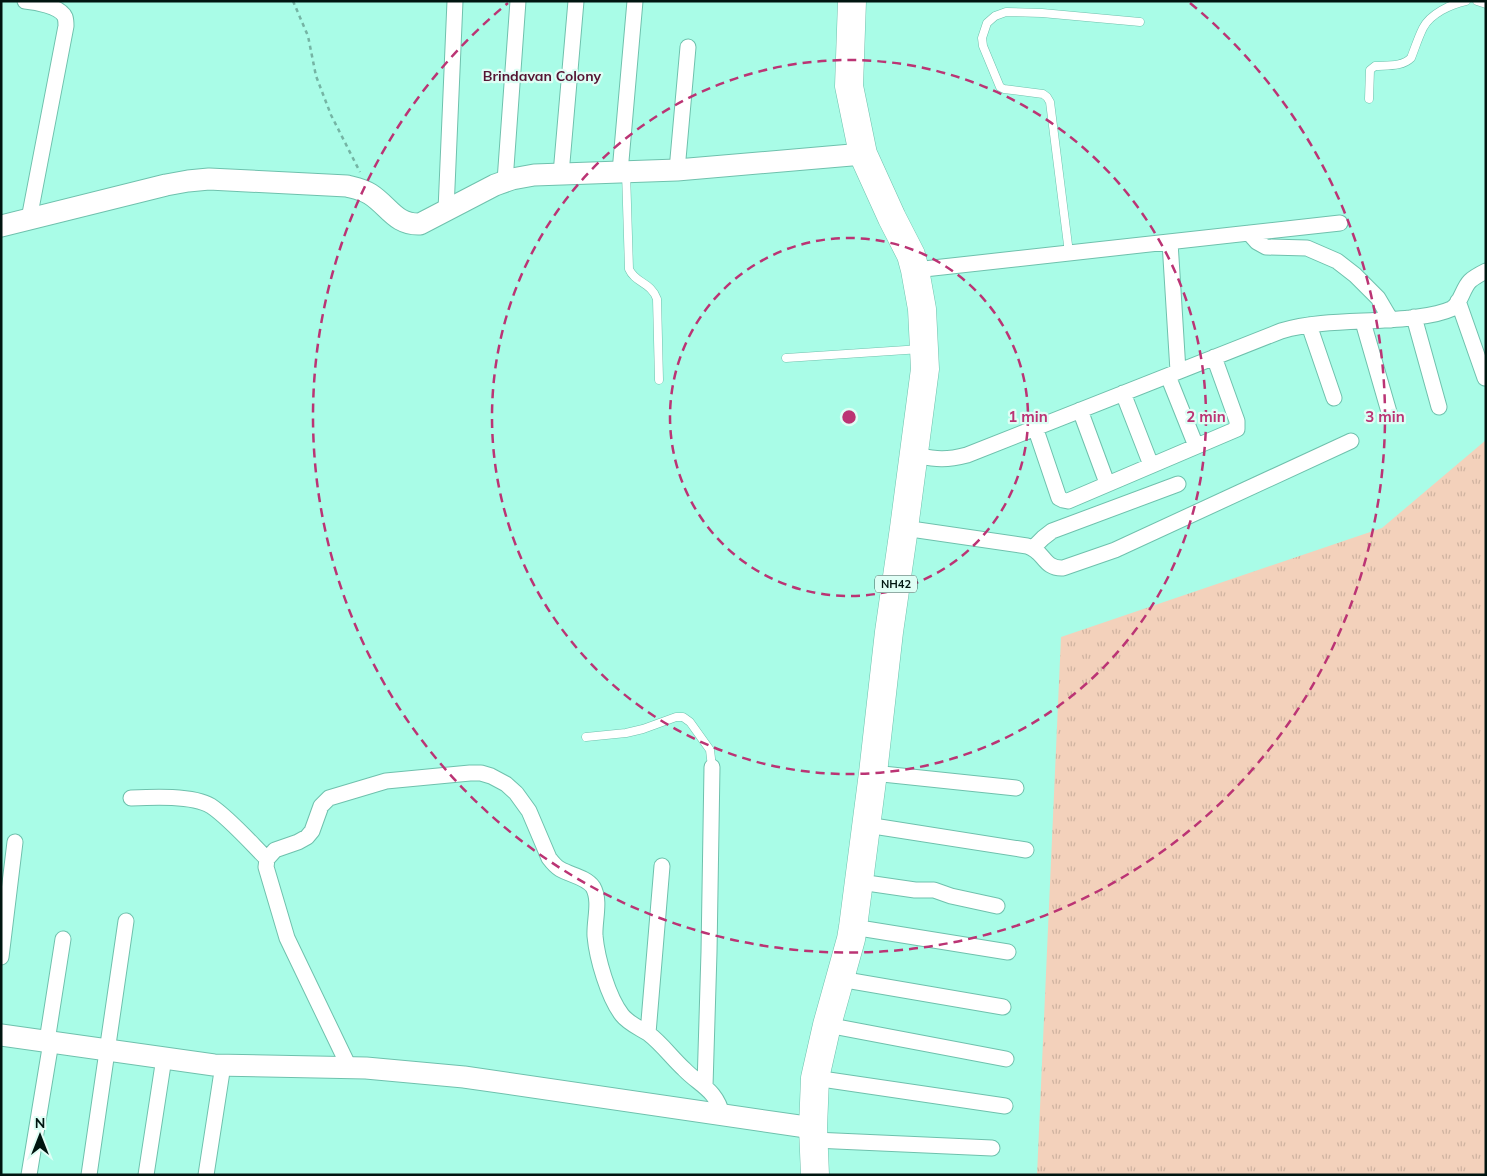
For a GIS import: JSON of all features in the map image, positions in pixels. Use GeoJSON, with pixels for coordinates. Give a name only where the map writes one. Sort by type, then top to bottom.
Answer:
{"type":"FeatureCollection","features":[{"type":"Feature","properties":{"kind":"highway","name":"NH42"},"geometry":{"type":"LineString","coordinates":[[815,1175],[813,1134],[815,1078],[827,1025],[851,939],[860,882],[889,632],[925,369],[922,309],[916,270],[911,255],[863,154],[849,86],[852,1]]}},
{"type":"Feature","properties":{"kind":"street"},"geometry":{"type":"LineString","coordinates":[[25,1],[45,4],[60,12],[65,17],[66,26],[30,219]]}},
{"type":"Feature","properties":{"kind":"street"},"geometry":{"type":"LineString","coordinates":[[446,210],[455,1]]}},
{"type":"Feature","properties":{"kind":"street"},"geometry":{"type":"LineString","coordinates":[[505,181],[518,1]]}},
{"type":"Feature","properties":{"kind":"street"},"geometry":{"type":"LineString","coordinates":[[561,174],[576,1]]}},
{"type":"Feature","properties":{"kind":"street"},"geometry":{"type":"LineString","coordinates":[[623,172],[635,1]]}},
{"type":"Feature","properties":{"kind":"street"},"geometry":{"type":"LineString","coordinates":[[677,170],[688,48]]}},
{"type":"Feature","properties":{"kind":"street"},"geometry":{"type":"LineString","coordinates":[[1,226],[166,185],[209,179],[346,186],[372,195],[404,222],[420,224],[505,181],[534,175],[677,170],[863,154]]}},
{"type":"Feature","properties":{"kind":"street"},"geometry":{"type":"LineString","coordinates":[[916,270],[1340,222]]}},
{"type":"Feature","properties":{"kind":"street"},"geometry":{"type":"LineString","coordinates":[[1249,233],[1257,242],[1266,247],[1307,248],[1337,261],[1355,275],[1378,298],[1391,320]]}},
{"type":"Feature","properties":{"kind":"street"},"geometry":{"type":"LineString","coordinates":[[1170,242],[1173,374],[1196,446]]}},
{"type":"Feature","properties":{"kind":"street"},"geometry":{"type":"LineString","coordinates":[[914,455],[936,459],[951,459],[967,455],[1281,331],[1309,326],[1391,320],[1429,315],[1449,310],[1456,306],[1470,281],[1486,271]]}},
{"type":"Feature","properties":{"kind":"street"},"geometry":{"type":"LineString","coordinates":[[1458,301],[1485,378]]}},
{"type":"Feature","properties":{"kind":"street"},"geometry":{"type":"LineString","coordinates":[[1414,317],[1439,407]]}},
{"type":"Feature","properties":{"kind":"street"},"geometry":{"type":"LineString","coordinates":[[1363,322],[1388,412]]}},
{"type":"Feature","properties":{"kind":"street"},"geometry":{"type":"LineString","coordinates":[[1309,326],[1334,398]]}},
{"type":"Feature","properties":{"kind":"street"},"geometry":{"type":"LineString","coordinates":[[1034,427],[1059,498],[1068,501],[1235,431],[1238,427],[1214,357]]}},
{"type":"Feature","properties":{"kind":"street"},"geometry":{"type":"LineString","coordinates":[[1123,393],[1151,465]]}},
{"type":"Feature","properties":{"kind":"street"},"geometry":{"type":"LineString","coordinates":[[1080,410],[1107,484]]}},
{"type":"Feature","properties":{"kind":"street"},"geometry":{"type":"LineString","coordinates":[[904,528],[1033,548],[1051,566],[1064,568],[1115,550],[1351,441]]}},
{"type":"Feature","properties":{"kind":"street"},"geometry":{"type":"LineString","coordinates":[[1033,548],[1052,531],[1178,484]]}},
{"type":"Feature","properties":{"kind":"street"},"geometry":{"type":"LineString","coordinates":[[705,1086],[712,767]]}},
{"type":"Feature","properties":{"kind":"street"},"geometry":{"type":"LineString","coordinates":[[874,772],[1016,788]]}},
{"type":"Feature","properties":{"kind":"street"},"geometry":{"type":"LineString","coordinates":[[349,1067],[287,938],[266,867],[267,859],[275,850],[307,837],[312,831],[321,806],[329,798],[350,790],[386,781],[480,773],[491,776],[506,784],[516,793],[524,803],[554,865],[589,883],[593,888],[596,898],[595,938],[598,957],[612,997],[623,1016],[658,1042],[686,1072],[705,1086],[716,1099],[722,1115]]}},
{"type":"Feature","properties":{"kind":"street"},"geometry":{"type":"LineString","coordinates":[[131,798],[189,799],[203,803],[226,819],[267,859]]}},
{"type":"Feature","properties":{"kind":"street"},"geometry":{"type":"LineString","coordinates":[[867,825],[1026,850]]}},
{"type":"Feature","properties":{"kind":"street"},"geometry":{"type":"LineString","coordinates":[[1,957],[16,842]]}},
{"type":"Feature","properties":{"kind":"street"},"geometry":{"type":"LineString","coordinates":[[648,1034],[662,866]]}},
{"type":"Feature","properties":{"kind":"street"},"geometry":{"type":"LineString","coordinates":[[860,882],[915,890],[934,890],[951,896],[997,906]]}},
{"type":"Feature","properties":{"kind":"street"},"geometry":{"type":"LineString","coordinates":[[89,1175],[126,921]]}},
{"type":"Feature","properties":{"kind":"street"},"geometry":{"type":"LineString","coordinates":[[853,927],[1008,952]]}},
{"type":"Feature","properties":{"kind":"street"},"geometry":{"type":"LineString","coordinates":[[29,1175],[63,939]]}},
{"type":"Feature","properties":{"kind":"street"},"geometry":{"type":"LineString","coordinates":[[840,979],[1003,1007]]}},
{"type":"Feature","properties":{"kind":"street"},"geometry":{"type":"LineString","coordinates":[[827,1025],[1006,1059]]}},
{"type":"Feature","properties":{"kind":"street"},"geometry":{"type":"LineString","coordinates":[[1,1035],[223,1065],[349,1067],[464,1077],[722,1115],[813,1134],[992,1148]]}},
{"type":"Feature","properties":{"kind":"street"},"geometry":{"type":"LineString","coordinates":[[146,1175],[164,1058]]}},
{"type":"Feature","properties":{"kind":"street"},"geometry":{"type":"LineString","coordinates":[[206,1175],[223,1065]]}},
{"type":"Feature","properties":{"kind":"street"},"geometry":{"type":"LineString","coordinates":[[815,1078],[1005,1106]]}},
{"type":"Feature","properties":{"kind":"lane"},"geometry":{"type":"LineString","coordinates":[[1369,99],[1370,70],[1375,66],[1408,62],[1412,58],[1424,26],[1431,18],[1453,4],[1466,1]]}},
{"type":"Feature","properties":{"kind":"lane"},"geometry":{"type":"LineString","coordinates":[[1477,1],[1486,4]]}},
{"type":"Feature","properties":{"kind":"lane"},"geometry":{"type":"LineString","coordinates":[[1069,253],[1050,102],[1043,94],[1004,90],[1000,87],[983,46],[983,32],[987,23],[995,16],[1006,12],[1042,13],[1140,22]]}},
{"type":"Feature","properties":{"kind":"lane"},"geometry":{"type":"LineString","coordinates":[[623,172],[629,269],[632,275],[654,291],[657,298],[659,380]]}},
{"type":"Feature","properties":{"kind":"lane"},"geometry":{"type":"LineString","coordinates":[[786,358],[924,349]]}},
{"type":"Feature","properties":{"kind":"lane"},"geometry":{"type":"LineString","coordinates":[[586,738],[626,733],[676,717],[683,718],[690,722],[710,750],[712,767]]}},
{"type":"Feature","properties":{"kind":"path"},"geometry":{"type":"LineString","coordinates":[[293,1],[308,36],[316,76],[331,115],[372,195]]}},
{"type":"Feature","properties":{"kind":"green space"},"geometry":{"type":"Polygon","coordinates":[[[1486,440],[1486,1175],[1037,1175],[1061,637],[1382,528],[1486,440]]]}},
{"type":"Feature","properties":{"kind":"district","name":"Brindavan Colony"},"geometry":{"type":"Point","coordinates":[542,76]}}]}
